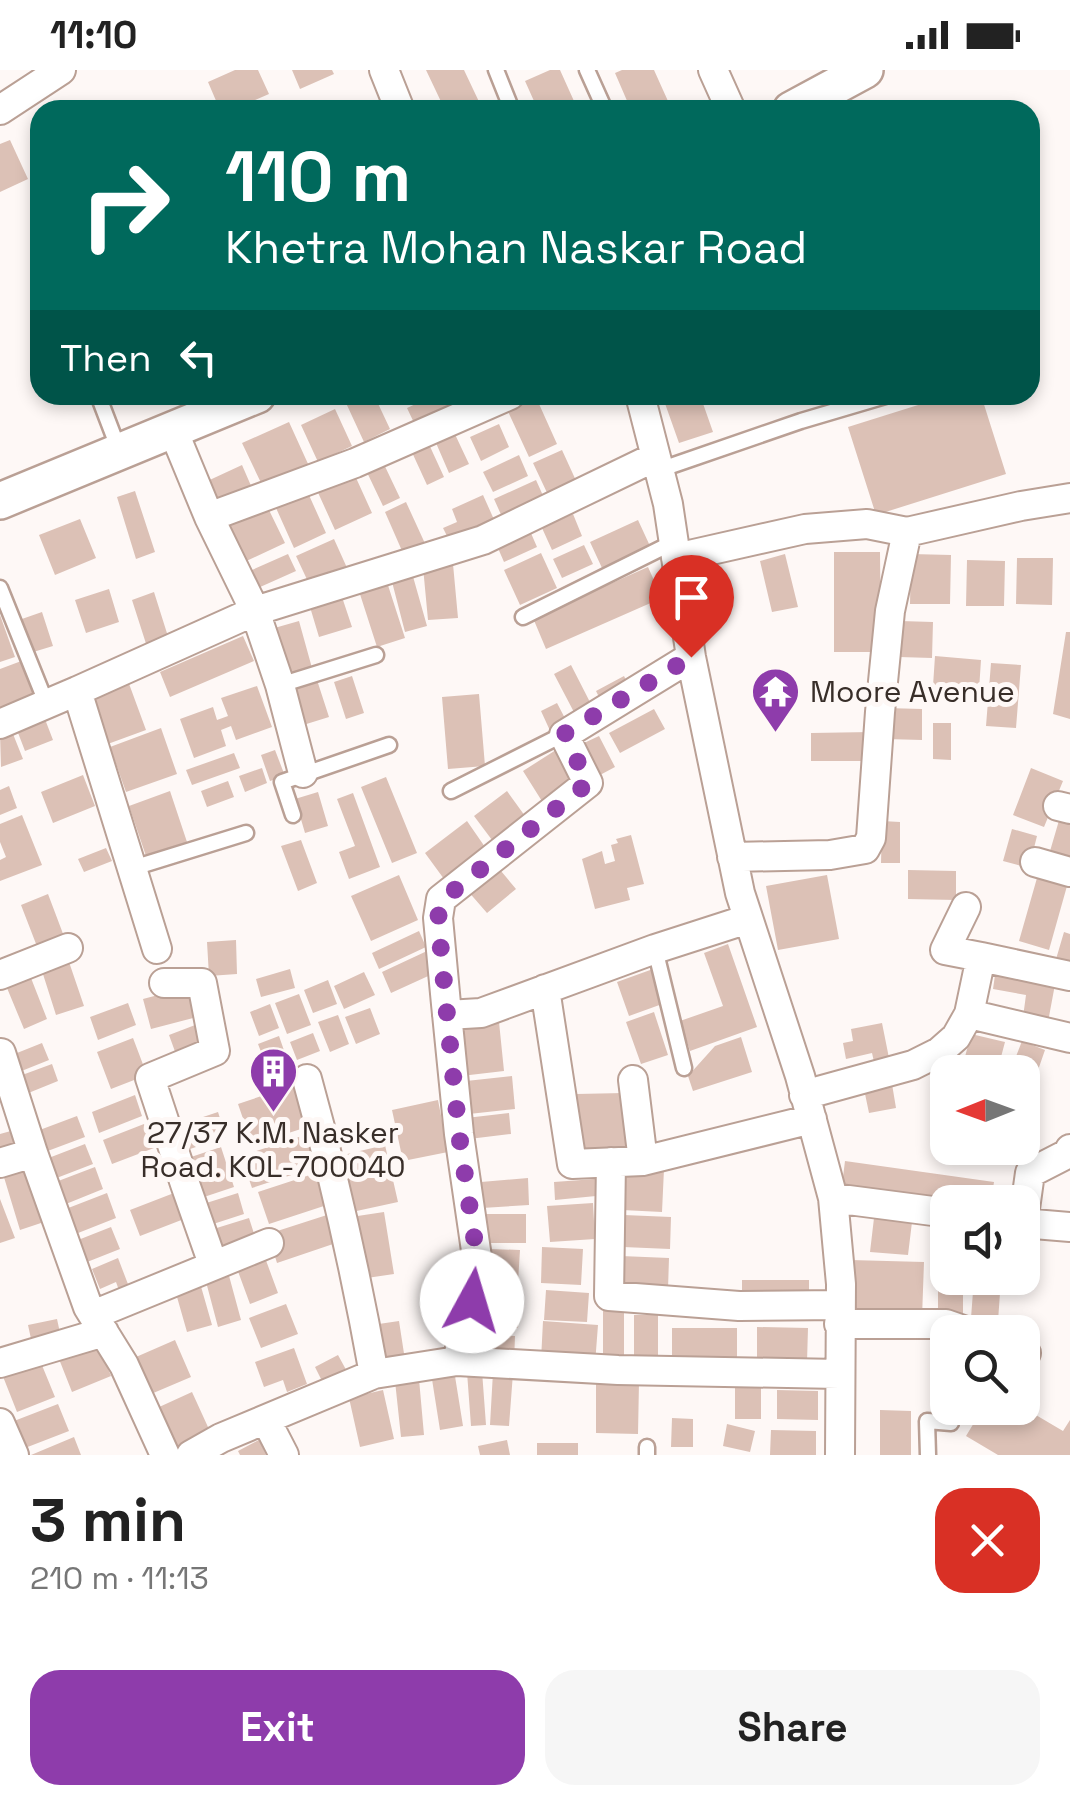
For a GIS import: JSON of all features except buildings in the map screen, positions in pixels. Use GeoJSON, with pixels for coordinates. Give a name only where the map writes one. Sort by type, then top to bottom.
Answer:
{"type":"FeatureCollection","features":[{"type":"Feature","properties":{"kind":"street"},"geometry":{"type":"LineString","coordinates":[[384,70],[396,100]]}},
{"type":"Feature","properties":{"kind":"street"},"geometry":{"type":"LineString","coordinates":[[713,70],[726,100]]}},
{"type":"Feature","properties":{"kind":"street"},"geometry":{"type":"LineString","coordinates":[[809,100],[864,70]]}},
{"type":"Feature","properties":{"kind":"street"},"geometry":{"type":"LineString","coordinates":[[0,110],[56,71]]}},
{"type":"Feature","properties":{"kind":"street"},"geometry":{"type":"LineString","coordinates":[[0,502],[233,405]]}},
{"type":"Feature","properties":{"kind":"street"},"geometry":{"type":"LineString","coordinates":[[209,516],[355,463],[487,405]]}},
{"type":"Feature","properties":{"kind":"street"},"geometry":{"type":"LineString","coordinates":[[642,405],[675,550],[691,657],[732,857],[833,1198],[841,1284],[840,1455]]}},
{"type":"Feature","properties":{"kind":"street"},"geometry":{"type":"LineString","coordinates":[[172,430],[255,611],[280,685],[303,774]]}},
{"type":"Feature","properties":{"kind":"street"},"geometry":{"type":"LineString","coordinates":[[0,724],[255,611],[483,540],[657,463]]}},
{"type":"Feature","properties":{"kind":"street"},"geometry":{"type":"LineString","coordinates":[[675,550],[806,528],[867,524],[906,532],[1070,498]]}},
{"type":"Feature","properties":{"kind":"street"},"geometry":{"type":"LineString","coordinates":[[732,857],[830,856],[866,849],[872,838],[890,611],[906,532]]}},
{"type":"Feature","properties":{"kind":"street"},"geometry":{"type":"LineString","coordinates":[[457,1361],[479,1271],[459,1134],[438,918],[442,900],[588,783],[564,734],[691,657]]}},
{"type":"Feature","properties":{"kind":"street"},"geometry":{"type":"LineString","coordinates":[[76,691],[157,949]]}},
{"type":"Feature","properties":{"kind":"street"},"geometry":{"type":"LineString","coordinates":[[1036,862],[1070,872]]}},
{"type":"Feature","properties":{"kind":"street"},"geometry":{"type":"LineString","coordinates":[[966,908],[945,950],[1070,976]]}},
{"type":"Feature","properties":{"kind":"street"},"geometry":{"type":"LineString","coordinates":[[448,1014],[480,1013],[748,919]]}},
{"type":"Feature","properties":{"kind":"street"},"geometry":{"type":"LineString","coordinates":[[0,975],[68,948]]}},
{"type":"Feature","properties":{"kind":"street"},"geometry":{"type":"LineString","coordinates":[[545,989],[572,1164],[643,1161],[808,1107],[938,1052],[956,1037],[970,1014],[981,957]]}},
{"type":"Feature","properties":{"kind":"street"},"geometry":{"type":"LineString","coordinates":[[164,983],[202,983],[214,1051],[150,1078],[213,1264]]}},
{"type":"Feature","properties":{"kind":"street"},"geometry":{"type":"LineString","coordinates":[[970,1014],[1070,1038]]}},
{"type":"Feature","properties":{"kind":"street"},"geometry":{"type":"LineString","coordinates":[[2,1053],[82,1290],[124,1365],[165,1455]]}},
{"type":"Feature","properties":{"kind":"street"},"geometry":{"type":"LineString","coordinates":[[307,1078],[357,1278],[374,1374]]}},
{"type":"Feature","properties":{"kind":"street"},"geometry":{"type":"LineString","coordinates":[[633,1080],[643,1161]]}},
{"type":"Feature","properties":{"kind":"street"},"geometry":{"type":"LineString","coordinates":[[1028,1185],[1030,1173],[1070,1149]]}},
{"type":"Feature","properties":{"kind":"street"},"geometry":{"type":"LineString","coordinates":[[0,1163],[33,1153]]}},
{"type":"Feature","properties":{"kind":"street"},"geometry":{"type":"LineString","coordinates":[[611,1162],[609,1296],[930,1322]]}},
{"type":"Feature","properties":{"kind":"street"},"geometry":{"type":"LineString","coordinates":[[833,1198],[930,1211]]}},
{"type":"Feature","properties":{"kind":"street"},"geometry":{"type":"LineString","coordinates":[[1040,1224],[1070,1227]]}},
{"type":"Feature","properties":{"kind":"street"},"geometry":{"type":"LineString","coordinates":[[0,1363],[98,1323],[213,1264],[269,1244]]}},
{"type":"Feature","properties":{"kind":"street"},"geometry":{"type":"LineString","coordinates":[[191,1455],[221,1438],[374,1374],[457,1361],[618,1370],[840,1374]]}},
{"type":"Feature","properties":{"kind":"street"},"geometry":{"type":"LineString","coordinates":[[266,1420],[284,1455]]}},
{"type":"Feature","properties":{"kind":"street"},"geometry":{"type":"LineString","coordinates":[[0,1422],[14,1455]]}},
{"type":"Feature","properties":{"kind":"lane"},"geometry":{"type":"LineString","coordinates":[[496,70],[508,100]]}},
{"type":"Feature","properties":{"kind":"lane"},"geometry":{"type":"LineString","coordinates":[[587,70],[600,100]]}},
{"type":"Feature","properties":{"kind":"lane"},"geometry":{"type":"LineString","coordinates":[[102,405],[120,452]]}},
{"type":"Feature","properties":{"kind":"lane"},"geometry":{"type":"LineString","coordinates":[[657,463],[855,405]]}},
{"type":"Feature","properties":{"kind":"lane"},"geometry":{"type":"LineString","coordinates":[[523,617],[675,550]]}},
{"type":"Feature","properties":{"kind":"lane"},"geometry":{"type":"LineString","coordinates":[[0,588],[47,705]]}},
{"type":"Feature","properties":{"kind":"lane"},"geometry":{"type":"LineString","coordinates":[[280,685],[376,655]]}},
{"type":"Feature","properties":{"kind":"lane"},"geometry":{"type":"LineString","coordinates":[[451,791],[569,732]]}},
{"type":"Feature","properties":{"kind":"lane"},"geometry":{"type":"LineString","coordinates":[[294,815],[282,782],[389,745]]}},
{"type":"Feature","properties":{"kind":"lane"},"geometry":{"type":"LineString","coordinates":[[133,868],[246,833]]}},
{"type":"Feature","properties":{"kind":"lane"},"geometry":{"type":"LineString","coordinates":[[655,949],[684,1068]]}},
{"type":"Feature","properties":{"kind":"lane"},"geometry":{"type":"LineString","coordinates":[[928,1455],[926,1421],[930,1421]]}},
{"type":"Feature","properties":{"kind":"place","name":"Moore Avenue"},"geometry":{"type":"Point","coordinates":[775,734]}},
{"type":"Feature","properties":{"kind":"place","name":"27/37 K.M. Nasker Road. KOL-700040"},"geometry":{"type":"Point","coordinates":[273,1114]}},
{"type":"Feature","properties":{"kind":"route"},"geometry":{"type":"LineString","coordinates":[[472,1301],[479,1271],[459,1134],[446,1004],[438,918],[442,900],[588,783],[564,734],[691,657]]}}]}
